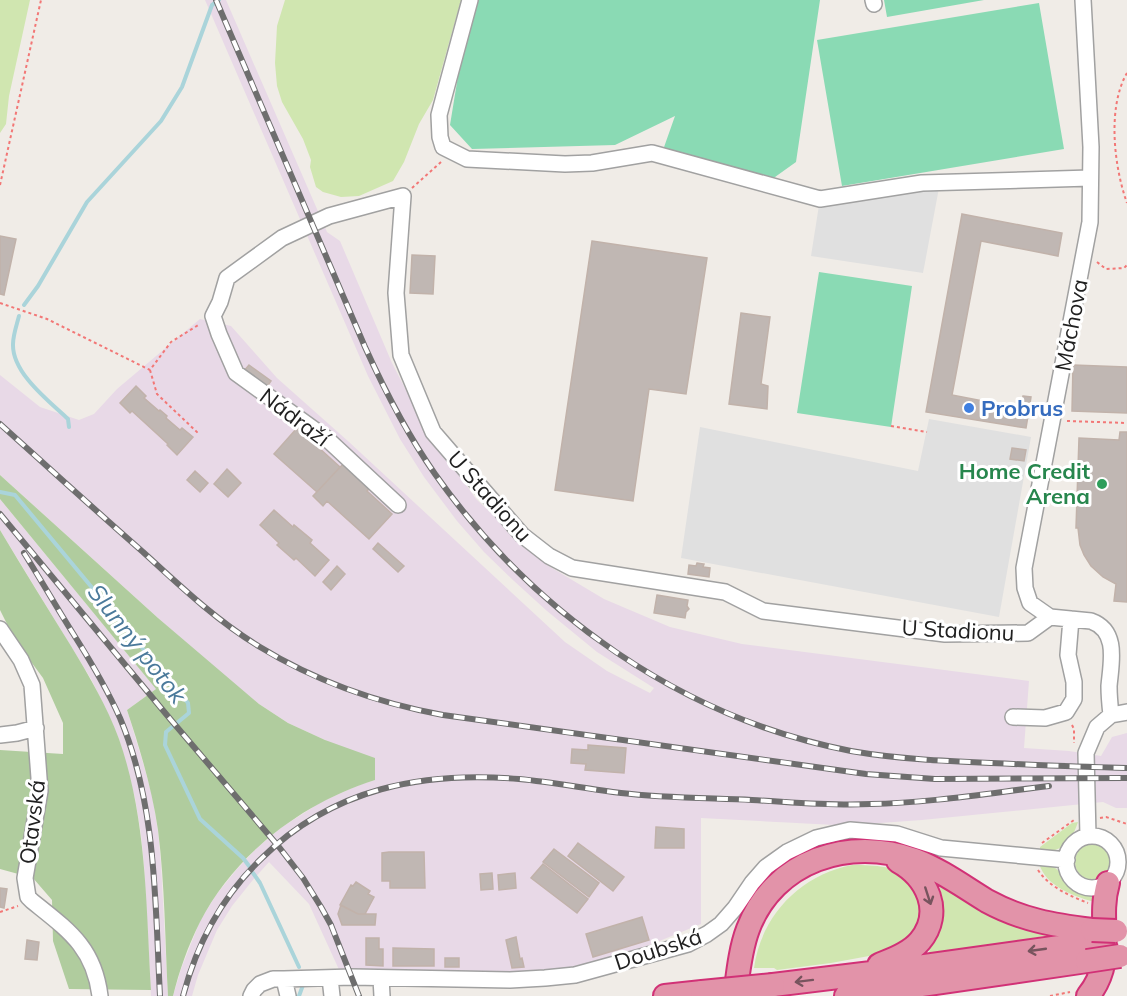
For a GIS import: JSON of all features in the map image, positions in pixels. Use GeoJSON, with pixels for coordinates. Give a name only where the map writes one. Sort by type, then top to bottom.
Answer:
{"type":"FeatureCollection","features":[{"type":"Feature","properties":{"kind":"highway"},"geometry":{"type":"LineString","coordinates":[[737,996],[744,942],[754,916],[765,898],[779,883],[801,867],[814,860],[841,852],[868,850],[917,861],[990,902],[1021,916],[1055,926],[1091,944]]}},
{"type":"Feature","properties":{"kind":"highway"},"geometry":{"type":"LineString","coordinates":[[841,987],[868,969],[898,957],[919,943],[930,920],[930,898],[920,879],[890,856],[868,850]]}},
{"type":"Feature","properties":{"kind":"highway"},"geometry":{"type":"LineString","coordinates":[[1088,996],[1104,964],[1105,893],[1108,883]]}},
{"type":"Feature","properties":{"kind":"highway"},"geometry":{"type":"LineString","coordinates":[[665,996],[773,985],[841,987],[1091,944],[1122,942]]}},
{"type":"Feature","properties":{"kind":"highway"},"geometry":{"type":"LineString","coordinates":[[950,996],[1091,944]]}},
{"type":"Feature","properties":{"kind":"street"},"geometry":{"type":"LineString","coordinates":[[470,0],[439,115],[443,147],[467,159],[566,164],[592,163],[652,153],[820,199],[922,183],[1090,178]]}},
{"type":"Feature","properties":{"kind":"street","name":"Máchova"},"geometry":{"type":"LineString","coordinates":[[1050,617],[1030,603],[1025,588],[1024,568],[1090,222],[1091,147],[1083,0]]}},
{"type":"Feature","properties":{"kind":"street"},"geometry":{"type":"LineString","coordinates":[[213,316],[227,278],[282,238],[329,216],[403,196]]}},
{"type":"Feature","properties":{"kind":"street","name":"U Stadionu"},"geometry":{"type":"LineString","coordinates":[[403,196],[396,293],[401,355],[433,432],[522,535],[549,556],[572,568],[725,592],[763,611],[945,634],[1028,633],[1050,617]]}},
{"type":"Feature","properties":{"kind":"street","name":"Nádraží"},"geometry":{"type":"LineString","coordinates":[[213,316],[237,373],[326,438],[398,505]]}},
{"type":"Feature","properties":{"kind":"street"},"geometry":{"type":"LineString","coordinates":[[1050,617],[1091,621],[1104,629],[1110,639],[1111,648],[1109,690],[1111,715]]}},
{"type":"Feature","properties":{"kind":"street"},"geometry":{"type":"LineString","coordinates":[[1013,717],[1045,718],[1066,712],[1074,699],[1074,682],[1068,655],[1071,619]]}},
{"type":"Feature","properties":{"kind":"street","name":"Otavská"},"geometry":{"type":"LineString","coordinates":[[0,629],[21,660],[32,685],[40,791],[25,878],[28,897],[32,901]]}},
{"type":"Feature","properties":{"kind":"street"},"geometry":{"type":"LineString","coordinates":[[1088,836],[1086,753],[1097,727],[1111,715],[1127,712]]}},
{"type":"Feature","properties":{"kind":"street"},"geometry":{"type":"LineString","coordinates":[[0,735],[36,728]]}},
{"type":"Feature","properties":{"kind":"street","name":"Doubská"},"geometry":{"type":"LineString","coordinates":[[251,996],[260,984],[273,979],[510,980],[575,975],[688,944],[721,924],[766,867],[787,852],[816,838],[850,830],[897,834],[941,848],[1067,860]]}},
{"type":"Feature","properties":{"kind":"street"},"geometry":{"type":"LineString","coordinates":[[1088,836],[1096,836],[1109,842],[1122,853],[1115,875],[1108,883],[1100,886],[1092,888],[1083,886],[1071,876],[1068,868],[1068,853],[1076,842],[1088,836]]}},
{"type":"Feature","properties":{"kind":"street"},"geometry":{"type":"LineString","coordinates":[[32,901],[66,928],[87,952],[95,970],[100,996]]}},
{"type":"Feature","properties":{"kind":"street"},"geometry":{"type":"LineString","coordinates":[[330,978],[333,996]]}},
{"type":"Feature","properties":{"kind":"street"},"geometry":{"type":"LineString","coordinates":[[381,978],[382,996]]}},
{"type":"Feature","properties":{"kind":"street"},"geometry":{"type":"LineString","coordinates":[[284,979],[288,996]]}},
{"type":"Feature","properties":{"kind":"path"},"geometry":{"type":"LineString","coordinates":[[0,185],[41,0]]}},
{"type":"Feature","properties":{"kind":"path"},"geometry":{"type":"LineString","coordinates":[[1127,73],[1122,81],[1115,116],[1115,150],[1127,203]]}},
{"type":"Feature","properties":{"kind":"path"},"geometry":{"type":"LineString","coordinates":[[403,196],[439,163],[458,155]]}},
{"type":"Feature","properties":{"kind":"path"},"geometry":{"type":"LineString","coordinates":[[1084,253],[1106,269],[1124,268],[1127,265]]}},
{"type":"Feature","properties":{"kind":"path"},"geometry":{"type":"LineString","coordinates":[[0,303],[47,319],[150,370],[157,394],[199,434]]}},
{"type":"Feature","properties":{"kind":"path"},"geometry":{"type":"LineString","coordinates":[[150,370],[171,342],[213,316]]}},
{"type":"Feature","properties":{"kind":"path"},"geometry":{"type":"LineString","coordinates":[[1052,420],[1127,423]]}},
{"type":"Feature","properties":{"kind":"path"},"geometry":{"type":"LineString","coordinates":[[891,426],[927,432]]}},
{"type":"Feature","properties":{"kind":"path"},"geometry":{"type":"LineString","coordinates":[[1066,712],[1074,729],[1074,745]]}},
{"type":"Feature","properties":{"kind":"path"},"geometry":{"type":"LineString","coordinates":[[1089,819],[1106,817],[1127,824]]}},
{"type":"Feature","properties":{"kind":"path"},"geometry":{"type":"LineString","coordinates":[[0,912],[32,901]]}},
{"type":"Feature","properties":{"kind":"shaded area"},"geometry":{"type":"Polygon","coordinates":[[[205,0],[226,0],[327,232],[340,241],[392,363],[423,423],[476,499],[547,565],[604,599],[670,627],[742,644],[1029,681],[1024,748],[1101,756],[1112,737],[1127,733],[1127,808],[1116,808],[1103,802],[922,820],[835,825],[701,818],[701,924],[635,951],[563,969],[515,973],[341,974],[309,904],[269,862],[232,906],[217,930],[198,975],[192,996],[173,996],[200,921],[216,895],[237,869],[282,827],[321,802],[375,780],[325,740],[288,723],[259,704],[218,671],[0,475],[0,375],[40,407],[79,420],[94,414],[117,389],[200,319],[231,326],[277,378],[565,642],[607,671],[650,693],[654,688],[597,652],[514,581],[457,521],[424,477],[400,439],[368,376],[205,0]]]}},
{"type":"Feature","properties":{"kind":"shaded area"},"geometry":{"type":"Polygon","coordinates":[[[939,188],[923,273],[811,256],[819,205],[939,188]]]}},
{"type":"Feature","properties":{"kind":"shaded area"},"geometry":{"type":"Polygon","coordinates":[[[929,419],[1031,437],[999,617],[681,558],[700,427],[918,471],[929,419]]]}},
{"type":"Feature","properties":{"kind":"shaded area"},"geometry":{"type":"Polygon","coordinates":[[[0,499],[156,689],[127,710],[152,795],[158,831],[168,996],[151,996],[141,834],[135,798],[119,739],[91,679],[0,530],[0,499]]]}},
{"type":"Feature","properties":{"kind":"green space"},"geometry":{"type":"Polygon","coordinates":[[[0,0],[30,0],[9,96],[6,124],[0,133],[0,0]]]}},
{"type":"Feature","properties":{"kind":"green space"},"geometry":{"type":"Polygon","coordinates":[[[285,0],[461,0],[433,100],[419,124],[404,162],[393,181],[359,196],[341,197],[323,192],[316,187],[310,167],[311,160],[303,139],[282,102],[277,86],[275,63],[277,26],[285,0]]]}},
{"type":"Feature","properties":{"kind":"green space"},"geometry":{"type":"Polygon","coordinates":[[[477,0],[820,0],[796,162],[768,182],[663,150],[675,116],[615,145],[472,149],[450,125],[459,70],[477,0]]]}},
{"type":"Feature","properties":{"kind":"green space"},"geometry":{"type":"Polygon","coordinates":[[[884,0],[984,0],[887,17],[884,0]]]}},
{"type":"Feature","properties":{"kind":"green space"},"geometry":{"type":"Polygon","coordinates":[[[1039,3],[1064,149],[842,186],[817,40],[1039,3]]]}},
{"type":"Feature","properties":{"kind":"green space"},"geometry":{"type":"Polygon","coordinates":[[[819,272],[912,286],[891,427],[797,413],[819,272]]]}},
{"type":"Feature","properties":{"kind":"green space"},"geometry":{"type":"Polygon","coordinates":[[[0,475],[158,618],[259,704],[288,723],[325,740],[375,758],[375,780],[322,802],[297,817],[273,834],[232,874],[200,922],[184,959],[173,996],[168,996],[158,830],[145,769],[127,710],[156,689],[0,499],[0,475]]]}},
{"type":"Feature","properties":{"kind":"green space"},"geometry":{"type":"Polygon","coordinates":[[[0,530],[91,680],[119,739],[128,769],[140,831],[151,990],[69,989],[53,941],[52,900],[33,878],[0,869],[0,750],[63,754],[63,723],[43,678],[15,640],[0,610],[0,530]]]}},
{"type":"Feature","properties":{"kind":"green space"},"geometry":{"type":"Polygon","coordinates":[[[1078,822],[1064,846],[1055,850],[1040,851],[1040,847],[1072,823],[1078,822]]]}},
{"type":"Feature","properties":{"kind":"green space"},"geometry":{"type":"Polygon","coordinates":[[[1093,844],[1105,850],[1111,862],[1105,874],[1093,880],[1081,874],[1075,862],[1081,850],[1093,844]]]}},
{"type":"Feature","properties":{"kind":"green space"},"geometry":{"type":"Polygon","coordinates":[[[1039,863],[1050,864],[1075,889],[1086,894],[1097,895],[1098,903],[1062,890],[1048,879],[1039,863]]]}},
{"type":"Feature","properties":{"kind":"green space"},"geometry":{"type":"Polygon","coordinates":[[[852,865],[889,868],[897,870],[908,878],[924,903],[917,931],[893,950],[869,956],[777,970],[754,968],[765,931],[774,915],[786,901],[816,878],[852,865]]]}},
{"type":"Feature","properties":{"kind":"green space"},"geometry":{"type":"Polygon","coordinates":[[[940,882],[1025,926],[1050,935],[977,948],[929,953],[943,916],[940,882]]]}},
{"type":"Feature","properties":{"kind":"building"},"geometry":{"type":"Polygon","coordinates":[[[962,214],[1062,233],[1058,256],[981,241],[952,395],[1029,410],[1026,428],[926,412],[962,214]]]}},
{"type":"Feature","properties":{"kind":"building"},"geometry":{"type":"Polygon","coordinates":[[[0,236],[16,239],[4,295],[0,294],[0,236]]]}},
{"type":"Feature","properties":{"kind":"building"},"geometry":{"type":"Polygon","coordinates":[[[592,241],[707,258],[686,394],[649,389],[633,501],[555,490],[592,241]]]}},
{"type":"Feature","properties":{"kind":"building"},"geometry":{"type":"Polygon","coordinates":[[[412,255],[435,256],[433,294],[410,293],[412,255]]]}},
{"type":"Feature","properties":{"kind":"building"},"geometry":{"type":"Polygon","coordinates":[[[741,313],[770,317],[761,384],[768,386],[767,409],[729,404],[741,313]]]}},
{"type":"Feature","properties":{"kind":"building"},"geometry":{"type":"Polygon","coordinates":[[[249,365],[271,381],[266,388],[244,371],[249,365]]]}},
{"type":"Feature","properties":{"kind":"building"},"geometry":{"type":"Polygon","coordinates":[[[1073,365],[1127,367],[1127,413],[1072,411],[1073,365]]]}},
{"type":"Feature","properties":{"kind":"building"},"geometry":{"type":"Polygon","coordinates":[[[136,386],[146,396],[144,398],[167,416],[166,418],[193,437],[177,455],[132,411],[130,413],[120,403],[136,386]]]}},
{"type":"Feature","properties":{"kind":"building"},"geometry":{"type":"Polygon","coordinates":[[[1023,396],[1031,397],[1029,410],[1021,408],[1023,396]]]}},
{"type":"Feature","properties":{"kind":"building"},"geometry":{"type":"Polygon","coordinates":[[[297,428],[340,467],[317,492],[274,454],[297,428]]]}},
{"type":"Feature","properties":{"kind":"building","name":"Home Credit Arena"},"geometry":{"type":"Polygon","coordinates":[[[1120,432],[1127,432],[1127,602],[1114,601],[1116,584],[1103,577],[1091,566],[1080,545],[1078,528],[1076,528],[1079,438],[1119,440],[1120,432]]]}},
{"type":"Feature","properties":{"kind":"building"},"geometry":{"type":"Polygon","coordinates":[[[1012,448],[1026,450],[1024,461],[1010,459],[1012,448]]]}},
{"type":"Feature","properties":{"kind":"building"},"geometry":{"type":"Polygon","coordinates":[[[345,462],[372,486],[367,491],[392,514],[369,539],[327,501],[323,506],[313,496],[345,462]]]}},
{"type":"Feature","properties":{"kind":"building"},"geometry":{"type":"Polygon","coordinates":[[[227,469],[241,483],[228,497],[214,484],[227,469]]]}},
{"type":"Feature","properties":{"kind":"building"},"geometry":{"type":"Polygon","coordinates":[[[195,471],[208,483],[200,492],[187,480],[195,471]]]}},
{"type":"Feature","properties":{"kind":"building"},"geometry":{"type":"Polygon","coordinates":[[[274,510],[312,540],[310,543],[329,560],[315,576],[296,558],[294,560],[277,545],[279,543],[260,525],[274,510]]]}},
{"type":"Feature","properties":{"kind":"building"},"geometry":{"type":"Polygon","coordinates":[[[378,543],[404,566],[398,572],[373,549],[378,543]]]}},
{"type":"Feature","properties":{"kind":"building"},"geometry":{"type":"Polygon","coordinates":[[[697,563],[710,568],[709,577],[688,574],[689,565],[696,566],[697,563]]]}},
{"type":"Feature","properties":{"kind":"building"},"geometry":{"type":"Polygon","coordinates":[[[337,566],[345,574],[331,590],[323,582],[337,566]]]}},
{"type":"Feature","properties":{"kind":"building"},"geometry":{"type":"Polygon","coordinates":[[[657,595],[688,600],[689,609],[685,618],[654,613],[657,595]]]}},
{"type":"Feature","properties":{"kind":"building"},"geometry":{"type":"Polygon","coordinates":[[[588,745],[626,748],[624,773],[585,770],[586,764],[571,763],[572,749],[588,750],[588,745]]]}},
{"type":"Feature","properties":{"kind":"building"},"geometry":{"type":"Polygon","coordinates":[[[656,827],[684,829],[684,848],[655,848],[656,827]]]}},
{"type":"Feature","properties":{"kind":"building"},"geometry":{"type":"Polygon","coordinates":[[[578,843],[624,877],[613,891],[568,856],[578,843]]]}},
{"type":"Feature","properties":{"kind":"building"},"geometry":{"type":"Polygon","coordinates":[[[554,849],[599,883],[589,897],[543,862],[554,849]]]}},
{"type":"Feature","properties":{"kind":"building"},"geometry":{"type":"Polygon","coordinates":[[[424,852],[425,888],[390,888],[390,881],[382,881],[382,853],[424,852]]]}},
{"type":"Feature","properties":{"kind":"building"},"geometry":{"type":"Polygon","coordinates":[[[543,864],[588,899],[577,913],[531,878],[543,864]]]}},
{"type":"Feature","properties":{"kind":"building"},"geometry":{"type":"Polygon","coordinates":[[[492,873],[493,889],[481,890],[480,874],[492,873]]]}},
{"type":"Feature","properties":{"kind":"building"},"geometry":{"type":"Polygon","coordinates":[[[515,873],[516,888],[499,890],[498,875],[515,873]]]}},
{"type":"Feature","properties":{"kind":"building"},"geometry":{"type":"Polygon","coordinates":[[[356,882],[370,891],[368,894],[374,897],[365,914],[358,914],[340,905],[351,885],[353,886],[356,882]]]}},
{"type":"Feature","properties":{"kind":"building"},"geometry":{"type":"Polygon","coordinates":[[[0,888],[7,889],[4,908],[0,907],[0,888]]]}},
{"type":"Feature","properties":{"kind":"building"},"geometry":{"type":"Polygon","coordinates":[[[341,905],[358,914],[376,914],[375,925],[342,925],[338,914],[341,905]]]}},
{"type":"Feature","properties":{"kind":"building"},"geometry":{"type":"Polygon","coordinates":[[[642,917],[649,940],[593,957],[586,934],[642,917]]]}},
{"type":"Feature","properties":{"kind":"building"},"geometry":{"type":"Polygon","coordinates":[[[516,937],[520,959],[522,958],[524,967],[512,968],[506,940],[516,937]]]}},
{"type":"Feature","properties":{"kind":"building"},"geometry":{"type":"Polygon","coordinates":[[[366,938],[379,938],[379,949],[383,949],[383,966],[366,965],[366,938]]]}},
{"type":"Feature","properties":{"kind":"building"},"geometry":{"type":"Polygon","coordinates":[[[27,940],[39,942],[37,960],[25,959],[27,940]]]}},
{"type":"Feature","properties":{"kind":"building"},"geometry":{"type":"Polygon","coordinates":[[[393,948],[434,949],[434,966],[393,966],[393,948]]]}},
{"type":"Feature","properties":{"kind":"building"},"geometry":{"type":"Polygon","coordinates":[[[445,958],[459,958],[459,967],[445,967],[445,958]]]}},
{"type":"Feature","properties":{"kind":"waterway"},"geometry":{"type":"LineString","coordinates":[[24,305],[38,286],[87,202],[161,121],[182,87],[212,5],[219,0]]}},
{"type":"Feature","properties":{"kind":"waterway"},"geometry":{"type":"LineString","coordinates":[[19,316],[13,344],[18,365],[33,386],[68,419],[69,427]]}},
{"type":"Feature","properties":{"kind":"waterway","name":"Slunný potok"},"geometry":{"type":"LineString","coordinates":[[0,492],[15,495],[188,703],[189,713],[166,732],[165,745],[200,819],[249,866]]}},
{"type":"Feature","properties":{"kind":"waterway","name":"Slunný potok"},"geometry":{"type":"LineString","coordinates":[[253,873],[260,883],[299,967]]}},
{"type":"Feature","properties":{"kind":"waterway","name":"Slunný potok"},"geometry":{"type":"LineString","coordinates":[[299,996],[303,985]]}},
{"type":"Feature","properties":{"kind":"railway"},"geometry":{"type":"LineString","coordinates":[[216,0],[365,347],[406,428],[435,474],[474,524],[518,571],[565,614],[617,653],[671,686],[729,714],[789,736],[851,751],[903,758],[1127,768]]}},
{"type":"Feature","properties":{"kind":"railway"},"geometry":{"type":"LineString","coordinates":[[0,424],[185,590],[229,626],[260,647],[304,671],[348,690],[443,715],[866,774],[935,779],[1127,778]]}},
{"type":"Feature","properties":{"kind":"railway"},"geometry":{"type":"LineString","coordinates":[[0,514],[303,878],[331,925],[359,996]]}},
{"type":"Feature","properties":{"kind":"railway"},"geometry":{"type":"LineString","coordinates":[[24,553],[104,686],[120,718],[132,751],[148,820],[155,890],[160,996]]}},
{"type":"Feature","properties":{"kind":"railway"},"geometry":{"type":"LineString","coordinates":[[183,996],[196,957],[213,921],[235,888],[262,858],[289,834],[319,815],[349,800],[381,789],[414,782],[483,777],[532,780],[654,796],[855,804],[937,800],[1049,786]]}},
{"type":"Feature","properties":{"kind":"place","name":"Probrus"},"geometry":{"type":"Point","coordinates":[969,408]}},
{"type":"Feature","properties":{"kind":"place","name":"Home Credit Arena"},"geometry":{"type":"Point","coordinates":[1102,484]}}]}
